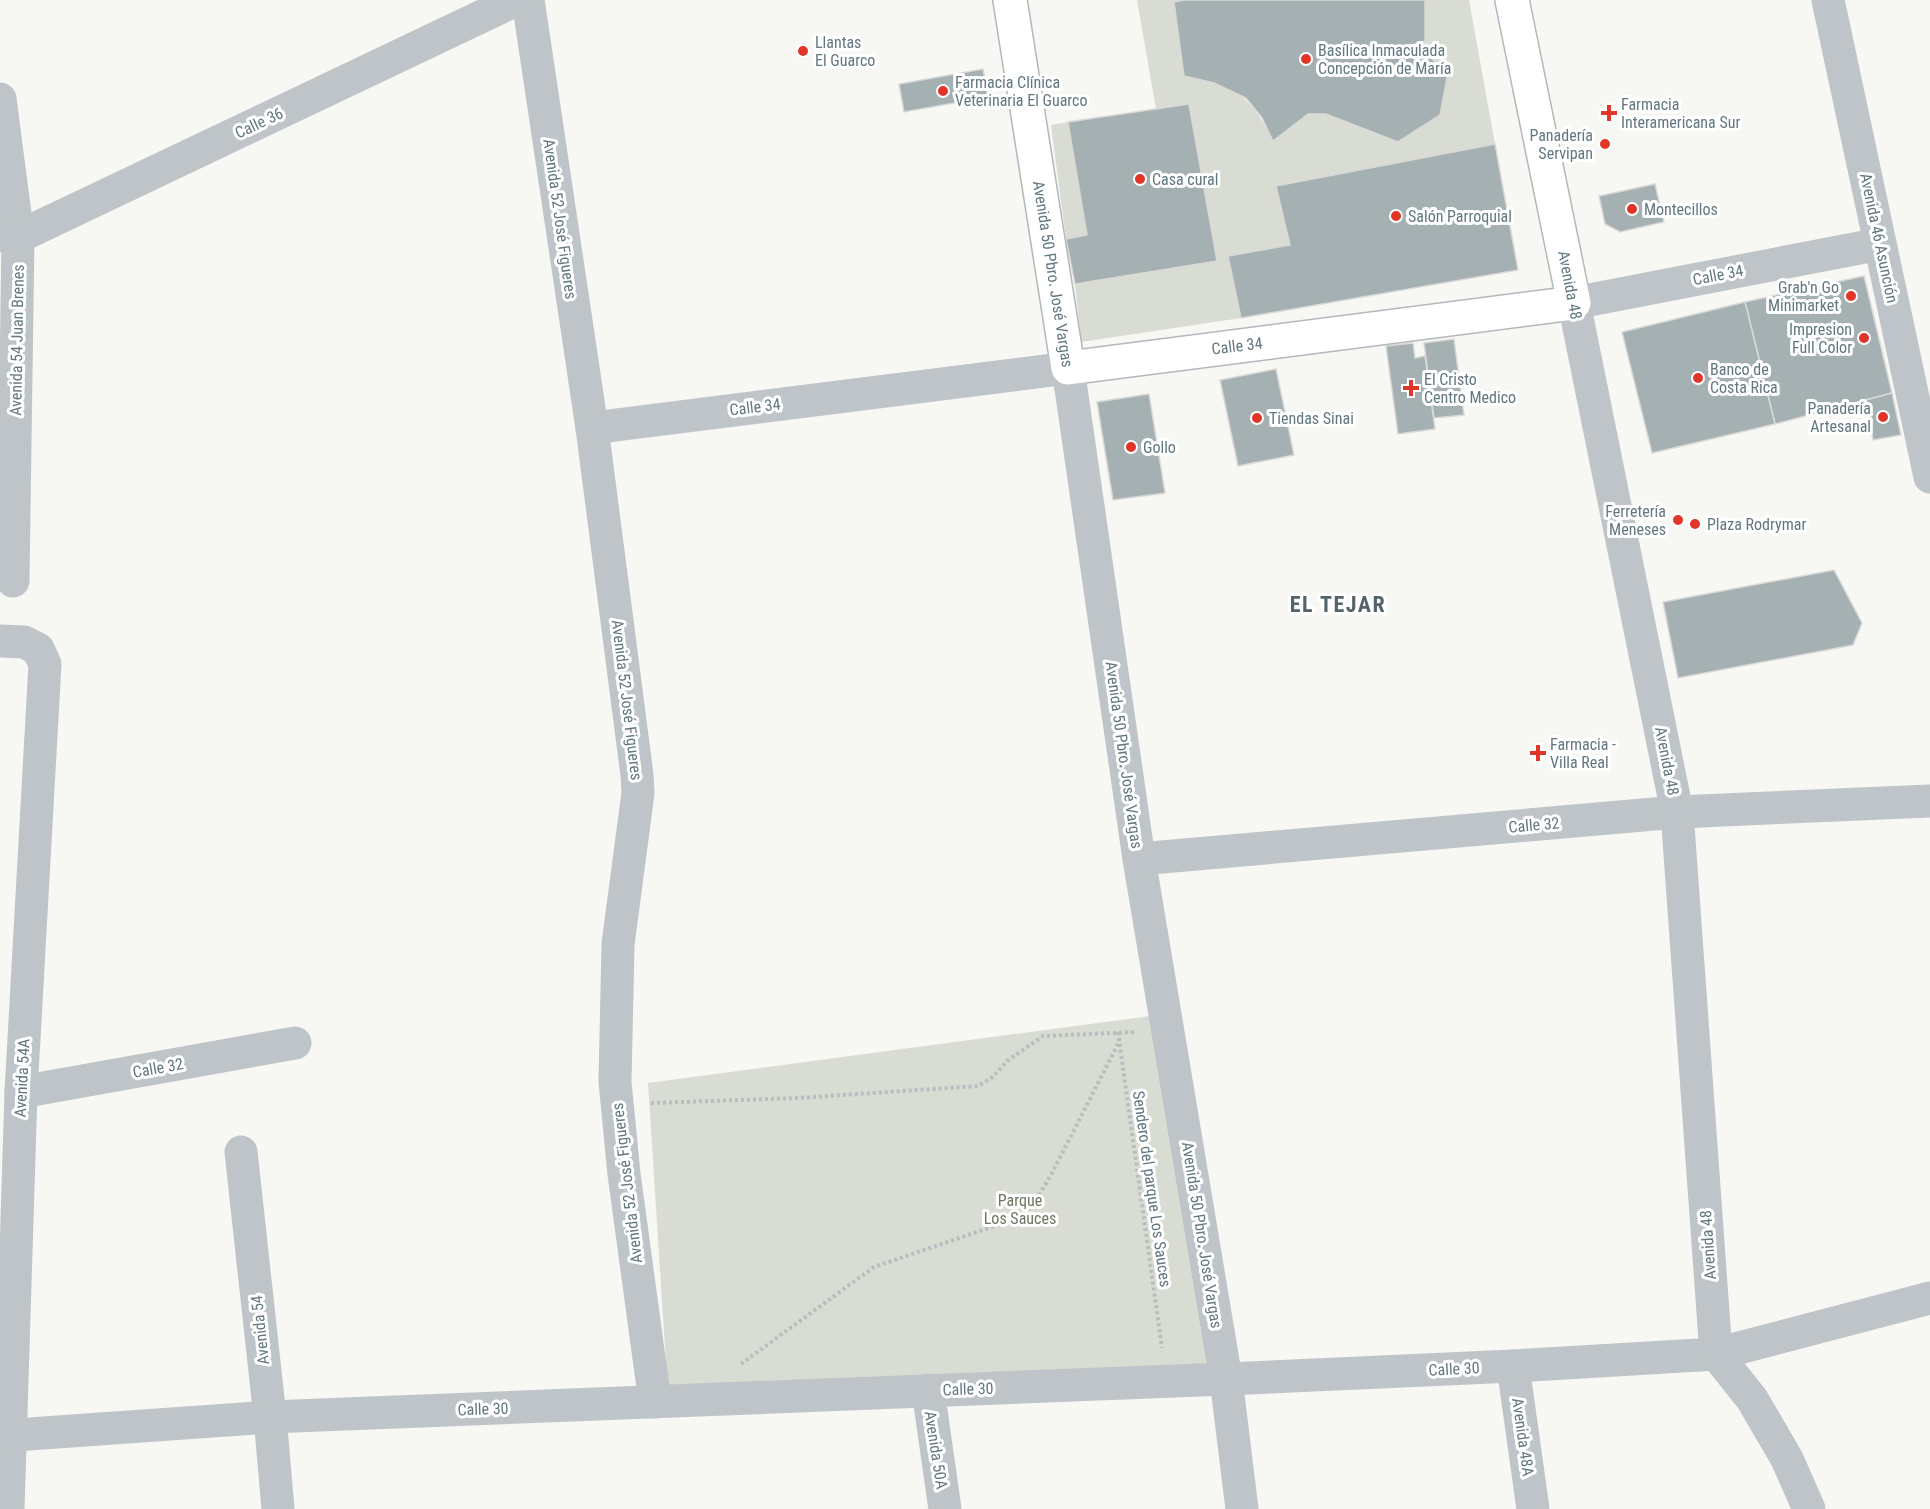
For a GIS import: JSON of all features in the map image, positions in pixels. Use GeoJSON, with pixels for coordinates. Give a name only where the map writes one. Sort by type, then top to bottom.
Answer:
{"type":"FeatureCollection","features":[{"type":"Feature","properties":{"kind":"main road","name":"Avenida 50 Pbro. José Vargas"},"geometry":{"type":"LineString","coordinates":[[1010,0],[1068,368]]}},
{"type":"Feature","properties":{"kind":"main road","name":"Avenida 48"},"geometry":{"type":"LineString","coordinates":[[1512,0],[1574,303]]}},
{"type":"Feature","properties":{"kind":"main road","name":"Calle 34"},"geometry":{"type":"LineString","coordinates":[[1068,368],[1574,303]]}},
{"type":"Feature","properties":{"kind":"street","name":"Calle 36"},"geometry":{"type":"LineString","coordinates":[[9,237],[516,0]]}},
{"type":"Feature","properties":{"kind":"street","name":"Avenida 52 José Figueres"},"geometry":{"type":"LineString","coordinates":[[528,0],[592,428],[638,794],[618,944],[615,1082],[624,1174],[655,1402]]}},
{"type":"Feature","properties":{"kind":"street","name":"Avenida 46 Asunción"},"geometry":{"type":"LineString","coordinates":[[1828,0],[1930,477]]}},
{"type":"Feature","properties":{"kind":"street","name":"Avenida 54 Juan Brenes"},"geometry":{"type":"LineString","coordinates":[[0,99],[9,237],[13,582]]}},
{"type":"Feature","properties":{"kind":"street","name":"Calle 34"},"geometry":{"type":"LineString","coordinates":[[1574,303],[1880,244]]}},
{"type":"Feature","properties":{"kind":"street","name":"Avenida 48"},"geometry":{"type":"LineString","coordinates":[[1574,303],[1677,812],[1716,1354]]}},
{"type":"Feature","properties":{"kind":"street","name":"Calle 34"},"geometry":{"type":"LineString","coordinates":[[592,428],[1068,368]]}},
{"type":"Feature","properties":{"kind":"street","name":"Avenida 50 Pbro. José Vargas"},"geometry":{"type":"LineString","coordinates":[[1068,368],[1139,859],[1226,1379],[1242,1509]]}},
{"type":"Feature","properties":{"kind":"street","name":"Avenida 54A"},"geometry":{"type":"LineString","coordinates":[[0,640],[24,642],[38,649],[45,664],[21,1092],[5,1436],[8,1509]]}},
{"type":"Feature","properties":{"kind":"street","name":"Calle 32"},"geometry":{"type":"LineString","coordinates":[[1139,859],[1677,812],[1930,801]]}},
{"type":"Feature","properties":{"kind":"street","name":"Calle 32"},"geometry":{"type":"LineString","coordinates":[[21,1092],[295,1043]]}},
{"type":"Feature","properties":{"kind":"street","name":"Avenida 54"},"geometry":{"type":"LineString","coordinates":[[241,1152],[278,1509]]}},
{"type":"Feature","properties":{"kind":"street","name":"Calle 30"},"geometry":{"type":"LineString","coordinates":[[5,1436],[270,1417],[1226,1379],[1716,1354],[1930,1298]]}},
{"type":"Feature","properties":{"kind":"street"},"geometry":{"type":"LineString","coordinates":[[1716,1354],[1752,1399],[1787,1459],[1809,1509]]}},
{"type":"Feature","properties":{"kind":"street","name":"Avenida 48A"},"geometry":{"type":"LineString","coordinates":[[1513,1366],[1533,1509]]}},
{"type":"Feature","properties":{"kind":"street","name":"Avenida 50A"},"geometry":{"type":"LineString","coordinates":[[928,1390],[945,1509]]}},
{"type":"Feature","properties":{"kind":"path"},"geometry":{"type":"LineString","coordinates":[[618,1104],[798,1098],[978,1086],[993,1077],[1007,1061],[1043,1036],[1168,1031]]}},
{"type":"Feature","properties":{"kind":"path","name":"Sendero del parque Los Sauces"},"geometry":{"type":"LineString","coordinates":[[1118,1032],[1162,1350]]}},
{"type":"Feature","properties":{"kind":"path"},"geometry":{"type":"LineString","coordinates":[[740,1364],[874,1267],[1018,1218],[1033,1205],[1051,1175],[1119,1042]]}},
{"type":"Feature","properties":{"kind":"green space"},"geometry":{"type":"Polygon","coordinates":[[[1137,0],[1184,0],[1174,3],[1184,76],[1216,84],[1239,95],[1256,112],[1273,141],[1308,114],[1326,114],[1398,142],[1440,115],[1448,74],[1415,44],[1425,41],[1425,0],[1469,0],[1495,144],[1277,186],[1290,245],[1228,256],[1241,318],[1081,342],[1075,284],[1216,260],[1190,105],[1156,109],[1137,0]]]}},
{"type":"Feature","properties":{"kind":"green space"},"geometry":{"type":"Polygon","coordinates":[[[1068,122],[1087,235],[1066,239],[1051,125],[1068,122]]]}},
{"type":"Feature","properties":{"kind":"green space","name":"Parque Los Sauces"},"geometry":{"type":"Polygon","coordinates":[[[1165,1014],[1226,1379],[668,1394],[648,1083],[1165,1014]]]}},
{"type":"Feature","properties":{"kind":"building","name":"Basílica Inmaculada Concepción de María"},"geometry":{"type":"Polygon","coordinates":[[[1184,0],[1425,0],[1425,41],[1415,44],[1448,73],[1440,115],[1398,142],[1326,114],[1308,114],[1273,141],[1262,118],[1246,98],[1214,83],[1184,76],[1174,2],[1184,0]]]}},
{"type":"Feature","properties":{"kind":"building","name":"Farmacia Clínica Veterinaria El Guarco"},"geometry":{"type":"Polygon","coordinates":[[[983,69],[988,97],[904,112],[899,84],[983,69]]]}},
{"type":"Feature","properties":{"kind":"building","name":"Casa cural"},"geometry":{"type":"Polygon","coordinates":[[[1189,104],[1217,261],[1075,284],[1066,239],[1087,235],[1068,122],[1189,104]]]}},
{"type":"Feature","properties":{"kind":"building","name":"Salón Parroquial"},"geometry":{"type":"Polygon","coordinates":[[[1495,144],[1518,270],[1241,318],[1228,256],[1290,245],[1276,186],[1495,144]]]}},
{"type":"Feature","properties":{"kind":"building","name":"Montecillos"},"geometry":{"type":"Polygon","coordinates":[[[1655,184],[1664,222],[1620,232],[1605,224],[1599,196],[1655,184]]]}},
{"type":"Feature","properties":{"kind":"building"},"geometry":{"type":"Polygon","coordinates":[[[1864,276],[1892,393],[1775,424],[1745,302],[1864,276]]]}},
{"type":"Feature","properties":{"kind":"building","name":"Banco de Costa Rica"},"geometry":{"type":"Polygon","coordinates":[[[1745,302],[1775,424],[1652,453],[1622,332],[1745,302]]]}},
{"type":"Feature","properties":{"kind":"building"},"geometry":{"type":"Polygon","coordinates":[[[1454,339],[1464,415],[1434,418],[1424,343],[1454,339]]]}},
{"type":"Feature","properties":{"kind":"building","name":"El Cristo Centro Medico"},"geometry":{"type":"Polygon","coordinates":[[[1413,343],[1415,358],[1425,356],[1435,429],[1398,434],[1386,346],[1413,343]]]}},
{"type":"Feature","properties":{"kind":"building","name":"Tiendas Sinai"},"geometry":{"type":"Polygon","coordinates":[[[1276,369],[1294,455],[1238,466],[1220,380],[1276,369]]]}},
{"type":"Feature","properties":{"kind":"building","name":"Panadería Artesanal"},"geometry":{"type":"Polygon","coordinates":[[[1892,393],[1901,435],[1873,440],[1866,400],[1892,393]]]}},
{"type":"Feature","properties":{"kind":"building","name":"Gollo"},"geometry":{"type":"Polygon","coordinates":[[[1149,394],[1165,493],[1113,500],[1097,402],[1149,394]]]}},
{"type":"Feature","properties":{"kind":"building"},"geometry":{"type":"Polygon","coordinates":[[[1834,570],[1862,623],[1853,645],[1678,678],[1663,602],[1834,570]]]}},
{"type":"Feature","properties":{"kind":"place","name":"Llantas El Guarco"},"geometry":{"type":"Point","coordinates":[803,51]}},
{"type":"Feature","properties":{"kind":"place","name":"Basílica Inmaculada Concepción de María"},"geometry":{"type":"Point","coordinates":[1306,59]}},
{"type":"Feature","properties":{"kind":"place","name":"Farmacia Clínica Veterinaria El Guarco"},"geometry":{"type":"Point","coordinates":[943,91]}},
{"type":"Feature","properties":{"kind":"place","name":"Farmacia Interamericana Sur"},"geometry":{"type":"Point","coordinates":[1609,113]}},
{"type":"Feature","properties":{"kind":"place","name":"Panadería Servipan"},"geometry":{"type":"Point","coordinates":[1605,144]}},
{"type":"Feature","properties":{"kind":"place","name":"Casa cural"},"geometry":{"type":"Point","coordinates":[1140,179]}},
{"type":"Feature","properties":{"kind":"place","name":"Montecillos"},"geometry":{"type":"Point","coordinates":[1632,209]}},
{"type":"Feature","properties":{"kind":"place","name":"Salón Parroquial"},"geometry":{"type":"Point","coordinates":[1396,216]}},
{"type":"Feature","properties":{"kind":"place","name":"Grab'n Go Minimarket"},"geometry":{"type":"Point","coordinates":[1851,296]}},
{"type":"Feature","properties":{"kind":"place","name":"Impresion Full Color"},"geometry":{"type":"Point","coordinates":[1864,338]}},
{"type":"Feature","properties":{"kind":"place","name":"Banco de Costa Rica"},"geometry":{"type":"Point","coordinates":[1698,378]}},
{"type":"Feature","properties":{"kind":"place","name":"El Cristo Centro Medico"},"geometry":{"type":"Point","coordinates":[1411,388]}},
{"type":"Feature","properties":{"kind":"place","name":"Panadería Artesanal"},"geometry":{"type":"Point","coordinates":[1883,417]}},
{"type":"Feature","properties":{"kind":"place","name":"Tiendas Sinai"},"geometry":{"type":"Point","coordinates":[1257,418]}},
{"type":"Feature","properties":{"kind":"place","name":"Gollo"},"geometry":{"type":"Point","coordinates":[1131,447]}},
{"type":"Feature","properties":{"kind":"place","name":"Ferretería Meneses"},"geometry":{"type":"Point","coordinates":[1678,520]}},
{"type":"Feature","properties":{"kind":"place","name":"Plaza Rodrymar"},"geometry":{"type":"Point","coordinates":[1695,524]}},
{"type":"Feature","properties":{"kind":"place","name":"Farmacia - Villa Real"},"geometry":{"type":"Point","coordinates":[1538,753]}},
{"type":"Feature","properties":{"kind":"district","name":"EL TEJAR"},"geometry":{"type":"Point","coordinates":[1338,604]}}]}
